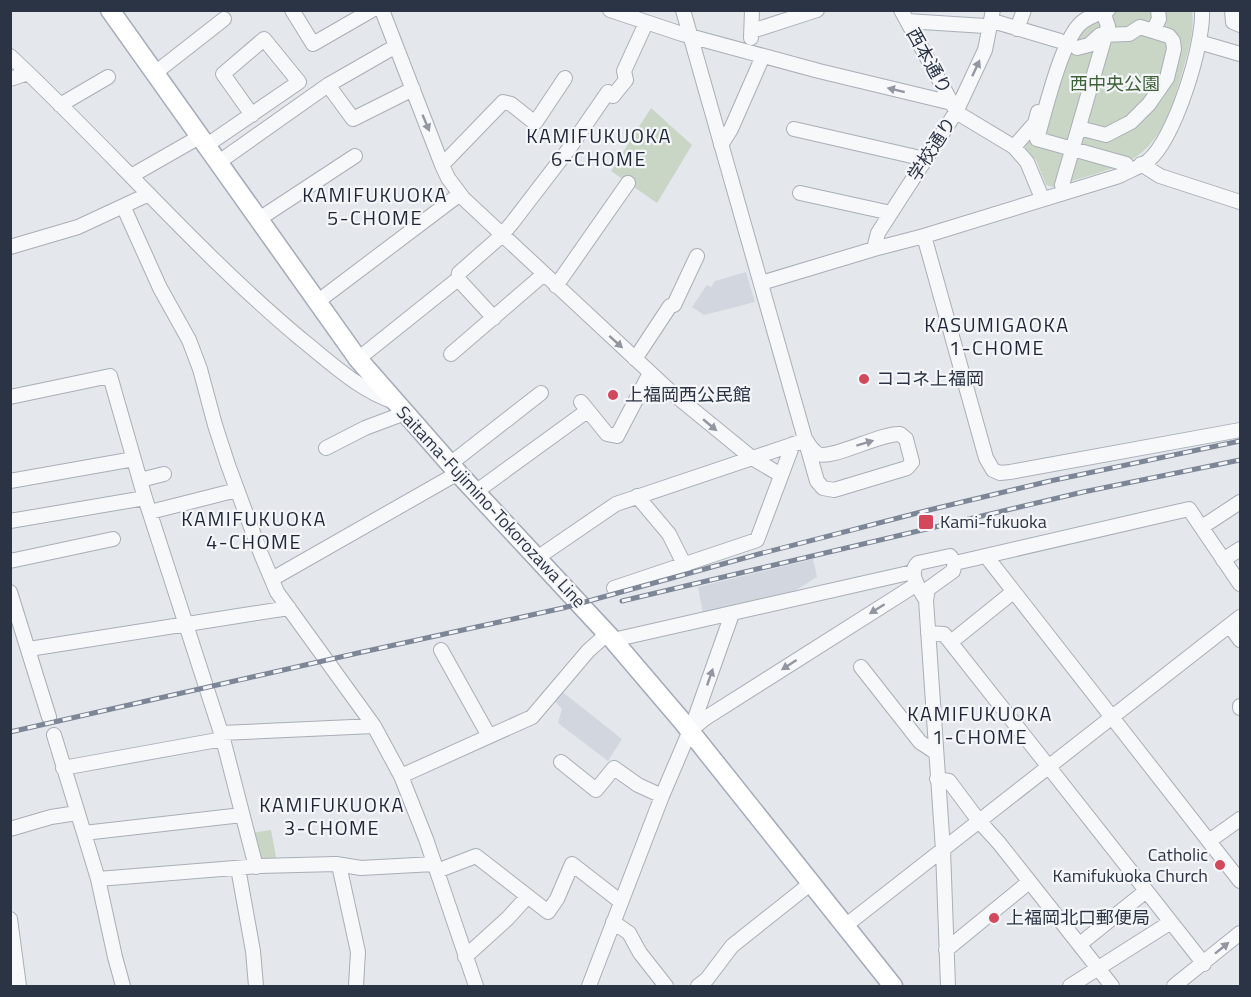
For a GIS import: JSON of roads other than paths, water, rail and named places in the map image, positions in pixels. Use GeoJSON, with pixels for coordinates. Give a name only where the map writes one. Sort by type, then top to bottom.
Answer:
{"type":"FeatureCollection","features":[{"type":"Feature","properties":{"kind":"main road","name":"Saitama-Fujimino-Tokorozawa Line"},"geometry":{"type":"LineString","coordinates":[[110,10],[358,359],[454,468],[610,637],[690,732],[893,987]]}},
{"type":"Feature","properties":{"kind":"street"},"geometry":{"type":"LineString","coordinates":[[292,10],[313,44],[372,10]]}},
{"type":"Feature","properties":{"kind":"street"},"geometry":{"type":"LineString","coordinates":[[382,10],[442,165],[460,194],[650,373],[714,429],[752,458],[781,475]]}},
{"type":"Feature","properties":{"kind":"street"},"geometry":{"type":"LineString","coordinates":[[610,10],[689,36],[954,107],[1014,147],[1027,162],[1042,198]]}},
{"type":"Feature","properties":{"kind":"street"},"geometry":{"type":"LineString","coordinates":[[682,10],[761,283],[800,442],[817,481],[823,488],[834,490],[906,468],[912,462],[906,439],[900,434],[889,435],[826,455],[818,462],[815,473]]}},
{"type":"Feature","properties":{"kind":"street"},"geometry":{"type":"LineString","coordinates":[[721,145],[731,129],[757,54],[752,31],[752,10]]}},
{"type":"Feature","properties":{"kind":"street"},"geometry":{"type":"LineString","coordinates":[[752,31],[817,10]]}},
{"type":"Feature","properties":{"kind":"street"},"geometry":{"type":"LineString","coordinates":[[1017,29],[1024,10]]}},
{"type":"Feature","properties":{"kind":"street"},"geometry":{"type":"LineString","coordinates":[[1153,31],[1159,19],[1158,10]]}},
{"type":"Feature","properties":{"kind":"street"},"geometry":{"type":"LineString","coordinates":[[761,283],[1119,176],[1148,161],[1172,126],[1183,96],[1199,42],[1202,10]]}},
{"type":"Feature","properties":{"kind":"street"},"geometry":{"type":"LineString","coordinates":[[1232,10],[1233,22],[1240,25]]}},
{"type":"Feature","properties":{"kind":"street"},"geometry":{"type":"LineString","coordinates":[[1062,185],[1072,149],[1095,73],[1108,26],[1101,11],[1075,19],[1067,28],[1068,44],[1037,138],[1072,149],[1126,164]]}},
{"type":"Feature","properties":{"kind":"street"},"geometry":{"type":"LineString","coordinates":[[904,16],[985,26],[992,17],[1017,29],[1068,44],[1089,45],[1100,35],[1129,34],[1140,27],[1169,36],[1173,41],[1174,49],[1167,78],[1149,104],[1131,122],[1106,135],[1079,128]]}},
{"type":"Feature","properties":{"kind":"street","name":"西本通り"},"geometry":{"type":"LineString","coordinates":[[904,16],[954,107]]}},
{"type":"Feature","properties":{"kind":"street","name":"学校通り"},"geometry":{"type":"LineString","coordinates":[[873,249],[878,233],[925,159],[985,50],[992,17]]}},
{"type":"Feature","properties":{"kind":"street"},"geometry":{"type":"LineString","coordinates":[[155,73],[224,19]]}},
{"type":"Feature","properties":{"kind":"street"},"geometry":{"type":"LineString","coordinates":[[358,359],[458,279],[459,273],[502,235],[568,150],[608,92],[613,96],[626,80],[624,71],[646,23]]}},
{"type":"Feature","properties":{"kind":"street"},"geometry":{"type":"LineString","coordinates":[[131,176],[252,115],[299,82],[264,39],[223,74],[252,115]]}},
{"type":"Feature","properties":{"kind":"street"},"geometry":{"type":"LineString","coordinates":[[1199,42],[1240,54]]}},
{"type":"Feature","properties":{"kind":"street"},"geometry":{"type":"LineString","coordinates":[[1068,44],[1095,73]]}},
{"type":"Feature","properties":{"kind":"street"},"geometry":{"type":"LineString","coordinates":[[1014,147],[1035,123],[1068,44]]}},
{"type":"Feature","properties":{"kind":"street"},"geometry":{"type":"LineString","coordinates":[[219,162],[328,85],[396,46]]}},
{"type":"Feature","properties":{"kind":"street"},"geometry":{"type":"LineString","coordinates":[[10,56],[275,317],[335,367],[379,397],[400,408]]}},
{"type":"Feature","properties":{"kind":"street"},"geometry":{"type":"LineString","coordinates":[[10,79],[28,73]]}},
{"type":"Feature","properties":{"kind":"street"},"geometry":{"type":"LineString","coordinates":[[60,105],[108,77]]}},
{"type":"Feature","properties":{"kind":"street"},"geometry":{"type":"LineString","coordinates":[[442,165],[503,102],[511,104],[535,123],[565,78]]}},
{"type":"Feature","properties":{"kind":"street"},"geometry":{"type":"LineString","coordinates":[[328,85],[353,119],[413,89]]}},
{"type":"Feature","properties":{"kind":"street"},"geometry":{"type":"LineString","coordinates":[[794,129],[925,159]]}},
{"type":"Feature","properties":{"kind":"street"},"geometry":{"type":"LineString","coordinates":[[259,219],[356,156]]}},
{"type":"Feature","properties":{"kind":"street"},"geometry":{"type":"LineString","coordinates":[[1140,164],[1160,176],[1240,202]]}},
{"type":"Feature","properties":{"kind":"street"},"geometry":{"type":"LineString","coordinates":[[556,286],[628,183]]}},
{"type":"Feature","properties":{"kind":"street"},"geometry":{"type":"LineString","coordinates":[[10,247],[58,234],[124,207],[149,194]]}},
{"type":"Feature","properties":{"kind":"street"},"geometry":{"type":"LineString","coordinates":[[317,302],[460,194]]}},
{"type":"Feature","properties":{"kind":"street"},"geometry":{"type":"LineString","coordinates":[[800,194],[891,213]]}},
{"type":"Feature","properties":{"kind":"street"},"geometry":{"type":"LineString","coordinates":[[124,207],[160,288],[181,324],[200,369],[214,424],[272,579],[289,608],[374,726],[401,776],[476,987]]}},
{"type":"Feature","properties":{"kind":"street"},"geometry":{"type":"LineString","coordinates":[[924,236],[984,449],[993,470],[1000,473],[1010,472],[1240,430]]}},
{"type":"Feature","properties":{"kind":"street"},"geometry":{"type":"LineString","coordinates":[[635,359],[670,306],[674,305],[696,256]]}},
{"type":"Feature","properties":{"kind":"street"},"geometry":{"type":"LineString","coordinates":[[451,354],[544,274]]}},
{"type":"Feature","properties":{"kind":"street"},"geometry":{"type":"LineString","coordinates":[[458,279],[494,318]]}},
{"type":"Feature","properties":{"kind":"street"},"geometry":{"type":"LineString","coordinates":[[477,491],[584,406],[607,434],[617,436],[650,373]]}},
{"type":"Feature","properties":{"kind":"street"},"geometry":{"type":"LineString","coordinates":[[10,397],[110,376],[185,625],[222,736],[256,867]]}},
{"type":"Feature","properties":{"kind":"street"},"geometry":{"type":"LineString","coordinates":[[272,579],[454,468],[541,393]]}},
{"type":"Feature","properties":{"kind":"street"},"geometry":{"type":"LineString","coordinates":[[326,448],[400,408]]}},
{"type":"Feature","properties":{"kind":"street"},"geometry":{"type":"LineString","coordinates":[[800,442],[826,455]]}},
{"type":"Feature","properties":{"kind":"street"},"geometry":{"type":"LineString","coordinates":[[537,558],[616,504],[800,442]]}},
{"type":"Feature","properties":{"kind":"street"},"geometry":{"type":"LineString","coordinates":[[614,588],[757,540],[781,475],[800,442]]}},
{"type":"Feature","properties":{"kind":"street"},"geometry":{"type":"LineString","coordinates":[[10,481],[134,459]]}},
{"type":"Feature","properties":{"kind":"street"},"geometry":{"type":"LineString","coordinates":[[140,480],[164,474]]}},
{"type":"Feature","properties":{"kind":"street"},"geometry":{"type":"LineString","coordinates":[[150,512],[237,490]]}},
{"type":"Feature","properties":{"kind":"street"},"geometry":{"type":"LineString","coordinates":[[637,496],[669,534],[685,566]]}},
{"type":"Feature","properties":{"kind":"street"},"geometry":{"type":"LineString","coordinates":[[10,520],[146,498]]}},
{"type":"Feature","properties":{"kind":"street"},"geometry":{"type":"LineString","coordinates":[[1202,527],[1240,502]]}},
{"type":"Feature","properties":{"kind":"street"},"geometry":{"type":"LineString","coordinates":[[955,563],[1189,509],[1240,582]]}},
{"type":"Feature","properties":{"kind":"street"},"geometry":{"type":"LineString","coordinates":[[10,561],[113,539]]}},
{"type":"Feature","properties":{"kind":"street"},"geometry":{"type":"LineString","coordinates":[[1223,560],[1240,549]]}},
{"type":"Feature","properties":{"kind":"street"},"geometry":{"type":"LineString","coordinates":[[690,732],[704,719],[922,583],[952,573],[955,563],[952,558],[947,556],[922,583],[928,633],[943,850],[948,987]]}},
{"type":"Feature","properties":{"kind":"street"},"geometry":{"type":"LineString","coordinates":[[986,556],[1240,881]]}},
{"type":"Feature","properties":{"kind":"street"},"geometry":{"type":"LineString","coordinates":[[401,776],[532,717],[588,651],[610,637],[732,614],[899,575],[922,583]]}},
{"type":"Feature","properties":{"kind":"street"},"geometry":{"type":"LineString","coordinates":[[951,642],[1013,592]]}},
{"type":"Feature","properties":{"kind":"street"},"geometry":{"type":"LineString","coordinates":[[11,596],[50,717]]}},
{"type":"Feature","properties":{"kind":"street"},"geometry":{"type":"LineString","coordinates":[[29,649],[289,608]]}},
{"type":"Feature","properties":{"kind":"street"},"geometry":{"type":"LineString","coordinates":[[589,987],[662,796],[690,732],[732,614]]}},
{"type":"Feature","properties":{"kind":"street"},"geometry":{"type":"LineString","coordinates":[[845,926],[1235,621],[1240,640]]}},
{"type":"Feature","properties":{"kind":"street"},"geometry":{"type":"LineString","coordinates":[[928,633],[941,633],[951,642],[1204,964]]}},
{"type":"Feature","properties":{"kind":"street"},"geometry":{"type":"LineString","coordinates":[[441,650],[489,736]]}},
{"type":"Feature","properties":{"kind":"street"},"geometry":{"type":"LineString","coordinates":[[861,667],[921,742],[935,752]]}},
{"type":"Feature","properties":{"kind":"street"},"geometry":{"type":"LineString","coordinates":[[63,768],[222,736],[374,726]]}},
{"type":"Feature","properties":{"kind":"street"},"geometry":{"type":"LineString","coordinates":[[54,735],[98,879],[123,987]]}},
{"type":"Feature","properties":{"kind":"street"},"geometry":{"type":"LineString","coordinates":[[561,762],[596,790],[614,768],[638,785],[662,796]]}},
{"type":"Feature","properties":{"kind":"street"},"geometry":{"type":"LineString","coordinates":[[937,779],[950,781],[979,821],[1080,944],[1112,987]]}},
{"type":"Feature","properties":{"kind":"street"},"geometry":{"type":"LineString","coordinates":[[10,829],[51,817],[77,813]]}},
{"type":"Feature","properties":{"kind":"street"},"geometry":{"type":"LineString","coordinates":[[84,833],[242,815]]}},
{"type":"Feature","properties":{"kind":"street"},"geometry":{"type":"LineString","coordinates":[[1209,841],[1240,819]]}},
{"type":"Feature","properties":{"kind":"street"},"geometry":{"type":"LineString","coordinates":[[98,879],[256,867],[339,865],[361,868],[435,868],[476,856],[548,912],[558,899],[572,864],[621,902]]}},
{"type":"Feature","properties":{"kind":"street"},"geometry":{"type":"LineString","coordinates":[[339,865],[358,952],[356,987]]}},
{"type":"Feature","properties":{"kind":"street"},"geometry":{"type":"LineString","coordinates":[[238,868],[253,951],[256,987]]}},
{"type":"Feature","properties":{"kind":"street"},"geometry":{"type":"LineString","coordinates":[[946,950],[1029,882]]}},
{"type":"Feature","properties":{"kind":"street"},"geometry":{"type":"LineString","coordinates":[[699,987],[732,946],[810,884]]}},
{"type":"Feature","properties":{"kind":"street"},"geometry":{"type":"LineString","coordinates":[[1080,944],[1146,891]]}},
{"type":"Feature","properties":{"kind":"street"},"geometry":{"type":"LineString","coordinates":[[465,957],[508,918],[527,897]]}},
{"type":"Feature","properties":{"kind":"street"},"geometry":{"type":"LineString","coordinates":[[10,919],[19,987]]}},
{"type":"Feature","properties":{"kind":"street"},"geometry":{"type":"LineString","coordinates":[[613,922],[629,933],[640,953],[666,987]]}},
{"type":"Feature","properties":{"kind":"street"},"geometry":{"type":"LineString","coordinates":[[1071,987],[1171,922]]}},
{"type":"Feature","properties":{"kind":"street"},"geometry":{"type":"LineString","coordinates":[[1174,987],[1240,934]]}},
{"type":"Feature","properties":{"kind":"railway"},"geometry":{"type":"LineString","coordinates":[[10,732],[563,608],[925,511],[1050,481],[1240,441]]}},
{"type":"Feature","properties":{"kind":"railway"},"geometry":{"type":"LineString","coordinates":[[622,601],[1083,492],[1240,460]]}},
{"type":"Feature","properties":{"kind":"place","name":"ココネ上福岡"},"geometry":{"type":"Point","coordinates":[864,379]}},
{"type":"Feature","properties":{"kind":"place","name":"上福岡西公民館"},"geometry":{"type":"Point","coordinates":[613,395]}},
{"type":"Feature","properties":{"kind":"place","name":"Kami-fukuoka"},"geometry":{"type":"Point","coordinates":[926,522]}},
{"type":"Feature","properties":{"kind":"place","name":"Catholic Kamifukuoka Church"},"geometry":{"type":"Point","coordinates":[1220,865]}},
{"type":"Feature","properties":{"kind":"place","name":"上福岡北口郵便局"},"geometry":{"type":"Point","coordinates":[994,918]}},
{"type":"Feature","properties":{"kind":"district","name":"KAMIFUKUOKA 6-CHOME"},"geometry":{"type":"Point","coordinates":[599,148]}},
{"type":"Feature","properties":{"kind":"district","name":"KAMIFUKUOKA 5-CHOME"},"geometry":{"type":"Point","coordinates":[375,206]}},
{"type":"Feature","properties":{"kind":"district","name":"KASUMIGAOKA 1-CHOME"},"geometry":{"type":"Point","coordinates":[997,336]}},
{"type":"Feature","properties":{"kind":"district","name":"KAMIFUKUOKA 4-CHOME"},"geometry":{"type":"Point","coordinates":[254,530]}},
{"type":"Feature","properties":{"kind":"district","name":"KAMIFUKUOKA 1-CHOME"},"geometry":{"type":"Point","coordinates":[980,726]}},
{"type":"Feature","properties":{"kind":"district","name":"KAMIFUKUOKA 3-CHOME"},"geometry":{"type":"Point","coordinates":[332,816]}},
{"type":"Feature","properties":{"kind":"park label","name":"西中央公園"},"geometry":{"type":"Point","coordinates":[1115,84]}}]}
